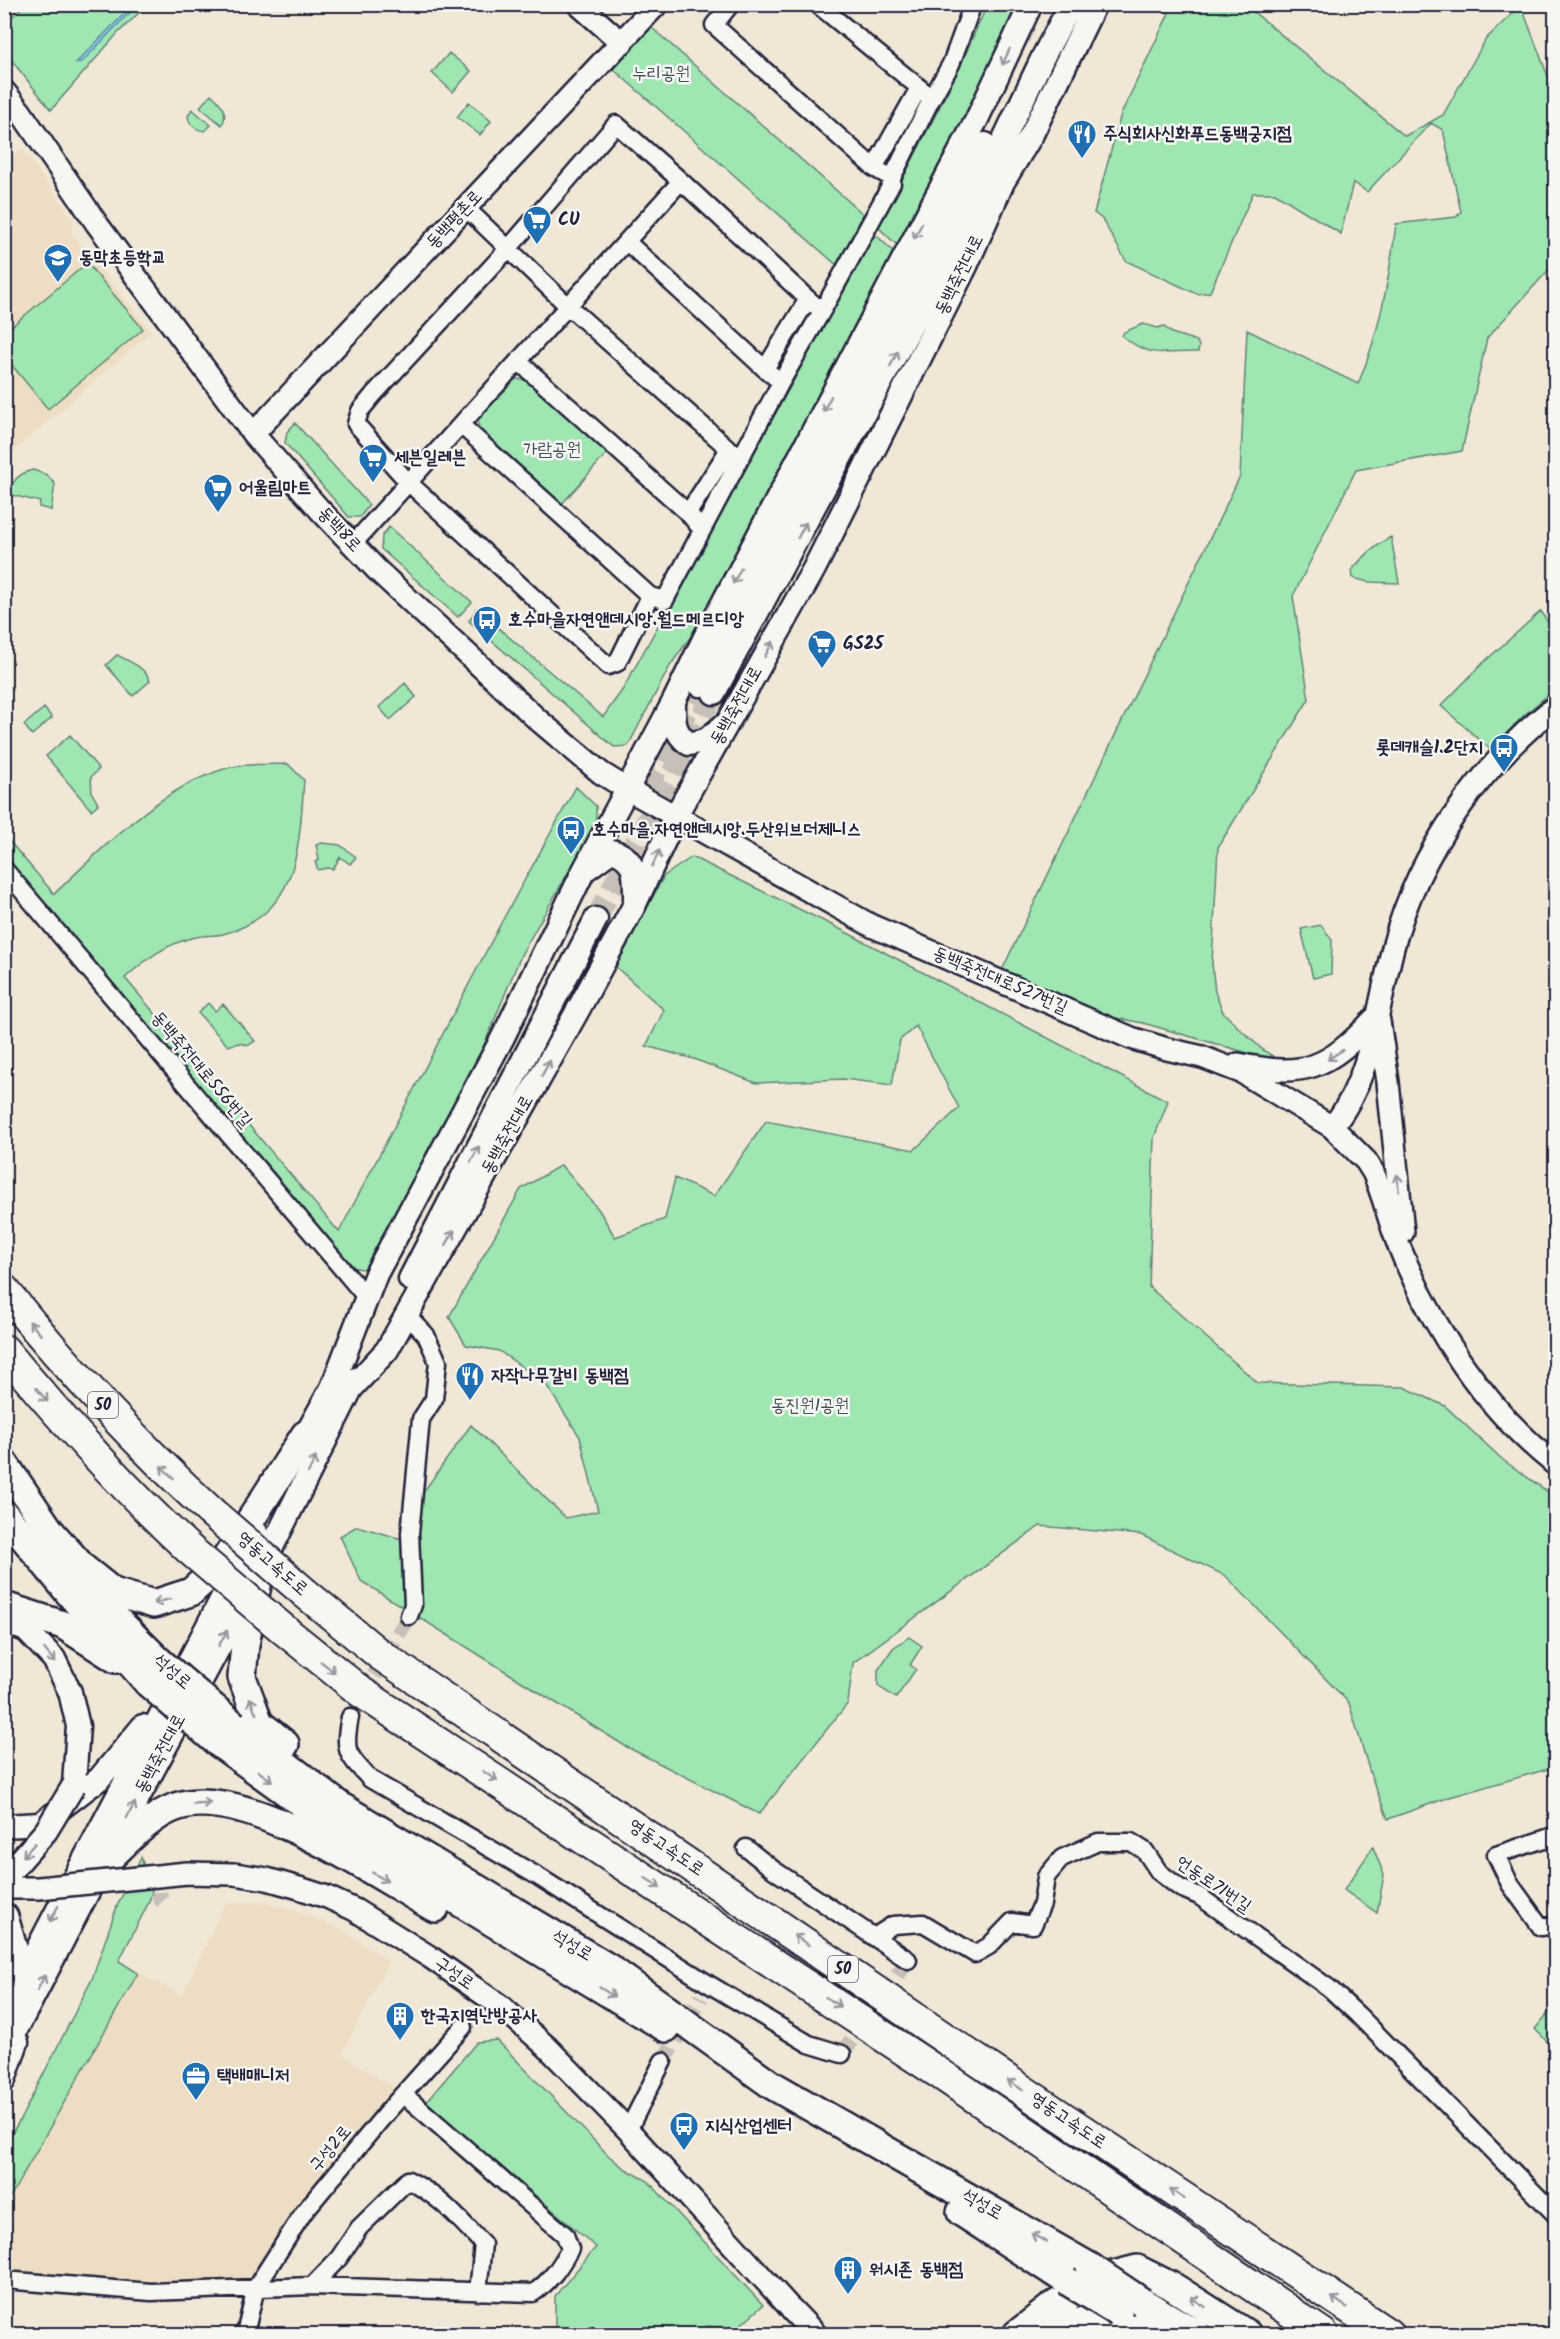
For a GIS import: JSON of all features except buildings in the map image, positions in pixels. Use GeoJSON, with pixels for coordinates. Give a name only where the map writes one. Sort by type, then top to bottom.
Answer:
{"type":"FeatureCollection","features":[{"type":"Feature","properties":{"kind":"highway","name":"영동고속도로"},"geometry":{"type":"LineString","coordinates":[[4,1290],[84,1386],[158,1463],[210,1511],[379,1654],[962,2050],[1388,2334]]}},
{"type":"Feature","properties":{"kind":"highway","name":"영동고속도로"},"geometry":{"type":"LineString","coordinates":[[4,1350],[131,1494],[189,1549],[361,1692],[942,2074],[1323,2334]]}},
{"type":"Feature","properties":{"kind":"highway"},"geometry":{"type":"LineString","coordinates":[[4,1462],[51,1532],[83,1568],[113,1592],[154,1604],[191,1592],[223,1563],[305,1435]]}},
{"type":"Feature","properties":{"kind":"highway","name":"석성로"},"geometry":{"type":"LineString","coordinates":[[4,1486],[154,1672]]}},
{"type":"Feature","properties":{"kind":"highway","name":"석성로"},"geometry":{"type":"LineString","coordinates":[[4,1514],[70,1594],[154,1672],[325,1820],[786,2101],[1067,2281],[1155,2334]]}},
{"type":"Feature","properties":{"kind":"highway"},"geometry":{"type":"LineString","coordinates":[[260,1571],[245,1644],[242,1677],[259,1723],[373,1810],[617,1966],[772,2085]]}},
{"type":"Feature","properties":{"kind":"highway"},"geometry":{"type":"LineString","coordinates":[[4,1606],[63,1625],[154,1672]]}},
{"type":"Feature","properties":{"kind":"highway","name":"석성로"},"geometry":{"type":"LineString","coordinates":[[226,1733],[340,1806],[609,1968],[772,2085],[1090,2267],[1127,2316],[1197,2334]]}},
{"type":"Feature","properties":{"kind":"highway"},"geometry":{"type":"LineString","coordinates":[[102,1865],[150,1822],[173,1808],[205,1801],[247,1809],[296,1829],[491,1939],[571,1970]]}},
{"type":"Feature","properties":{"kind":"highway"},"geometry":{"type":"LineString","coordinates":[[4,1917],[15,1955],[13,1980]]}},
{"type":"Feature","properties":{"kind":"highway"},"geometry":{"type":"LineString","coordinates":[[1017,2334],[1053,2306],[1098,2279],[1137,2269],[1175,2288],[1247,2334]]}},
{"type":"Feature","properties":{"kind":"highway"},"geometry":{"type":"LineString","coordinates":[[1044,2334],[1062,2322],[1097,2321],[1127,2316]]}},
{"type":"Feature","properties":{"kind":"main road","name":"동백죽전대로"},"geometry":{"type":"LineString","coordinates":[[341,1388],[366,1297],[376,1274],[502,1037],[582,874],[977,119],[1031,4]]}},
{"type":"Feature","properties":{"kind":"main road","name":"동백죽전대로"},"geometry":{"type":"LineString","coordinates":[[1058,4],[707,689],[947,259],[1043,57],[1071,4]]}},
{"type":"Feature","properties":{"kind":"main road","name":"동백죽전대로"},"geometry":{"type":"LineString","coordinates":[[16,2012],[13,1980],[46,1930],[193,1656],[305,1435],[341,1388],[387,1350],[578,1010],[634,904],[676,815],[814,568],[966,266],[1003,182],[1031,136],[1095,4]]}},
{"type":"Feature","properties":{"kind":"main road"},"geometry":{"type":"LineString","coordinates":[[947,259],[1003,182]]}},
{"type":"Feature","properties":{"kind":"main road"},"geometry":{"type":"LineString","coordinates":[[674,701],[675,730],[689,744],[706,740],[728,722]]}},
{"type":"Feature","properties":{"kind":"main road"},"geometry":{"type":"LineString","coordinates":[[582,874],[598,859],[611,851],[618,852],[628,860],[635,871],[634,904]]}},
{"type":"Feature","properties":{"kind":"main road","name":"동백죽전대로"},"geometry":{"type":"LineString","coordinates":[[4,2054],[16,2012],[102,1865],[260,1571],[341,1388],[590,914]]}},
{"type":"Feature","properties":{"kind":"main road"},"geometry":{"type":"LineString","coordinates":[[4,1622],[26,1630],[54,1659],[70,1692],[78,1726],[74,1785],[46,1831],[4,1879]]}},
{"type":"Feature","properties":{"kind":"main road"},"geometry":{"type":"LineString","coordinates":[[4,1826],[40,1824],[99,1779],[129,1744],[193,1656]]}},
{"type":"Feature","properties":{"kind":"main road"},"geometry":{"type":"LineString","coordinates":[[4,2004],[13,1980]]}},
{"type":"Feature","properties":{"kind":"main road"},"geometry":{"type":"LineString","coordinates":[[4,2080],[16,2012]]}},
{"type":"Feature","properties":{"kind":"main road","name":"구성로"},"geometry":{"type":"LineString","coordinates":[[792,2310],[815,2334]]}},
{"type":"Feature","properties":{"kind":"street"},"geometry":{"type":"LineString","coordinates":[[578,4],[622,43]]}},
{"type":"Feature","properties":{"kind":"street","name":"동백평촌로"},"geometry":{"type":"LineString","coordinates":[[253,434],[657,4]]}},
{"type":"Feature","properties":{"kind":"street"},"geometry":{"type":"LineString","coordinates":[[731,4],[714,25],[874,168],[892,178]]}},
{"type":"Feature","properties":{"kind":"street"},"geometry":{"type":"LineString","coordinates":[[817,4],[925,93]]}},
{"type":"Feature","properties":{"kind":"street"},"geometry":{"type":"LineString","coordinates":[[874,168],[925,93],[951,64],[967,7]]}},
{"type":"Feature","properties":{"kind":"street","name":"동백8로"},"geometry":{"type":"LineString","coordinates":[[4,91],[97,224],[253,434],[352,544],[537,719],[602,773],[676,815]]}},
{"type":"Feature","properties":{"kind":"street"},"geometry":{"type":"LineString","coordinates":[[688,513],[735,453],[781,382],[826,304],[892,183],[925,93]]}},
{"type":"Feature","properties":{"kind":"street"},"geometry":{"type":"LineString","coordinates":[[650,596],[617,663],[608,666],[408,482],[356,424],[360,411],[508,249],[616,124],[818,308],[826,304]]}},
{"type":"Feature","properties":{"kind":"street"},"geometry":{"type":"LineString","coordinates":[[352,544],[681,181]]}},
{"type":"Feature","properties":{"kind":"street"},"geometry":{"type":"LineString","coordinates":[[466,208],[568,306],[735,453]]}},
{"type":"Feature","properties":{"kind":"street"},"geometry":{"type":"LineString","coordinates":[[627,242],[781,382]]}},
{"type":"Feature","properties":{"kind":"street"},"geometry":{"type":"LineString","coordinates":[[765,369],[808,299]]}},
{"type":"Feature","properties":{"kind":"street"},"geometry":{"type":"LineString","coordinates":[[518,361],[688,513],[702,530]]}},
{"type":"Feature","properties":{"kind":"street"},"geometry":{"type":"LineString","coordinates":[[461,425],[650,596],[665,600],[702,530],[735,453]]}},
{"type":"Feature","properties":{"kind":"street"},"geometry":{"type":"LineString","coordinates":[[1332,1127],[1352,1099],[1378,1015],[1398,930],[1426,864],[1459,809],[1484,777],[1524,733],[1556,706]]}},
{"type":"Feature","properties":{"kind":"street","name":"동백죽전대로527번길"},"geometry":{"type":"LineString","coordinates":[[676,815],[872,926],[1131,1038],[1167,1050],[1202,1057],[1243,1073],[1332,1127],[1366,1161],[1373,1172],[1405,1262],[1435,1321],[1468,1371],[1522,1434],[1556,1465]]}},
{"type":"Feature","properties":{"kind":"street","name":"동백죽전대로556번길"},"geometry":{"type":"LineString","coordinates":[[4,869],[366,1297]]}},
{"type":"Feature","properties":{"kind":"street"},"geometry":{"type":"LineString","coordinates":[[1202,1057],[1267,1070],[1309,1068],[1322,1063],[1347,1047],[1378,1015]]}},
{"type":"Feature","properties":{"kind":"street"},"geometry":{"type":"LineString","coordinates":[[1378,1015],[1388,1082],[1405,1262]]}},
{"type":"Feature","properties":{"kind":"street"},"geometry":{"type":"LineString","coordinates":[[407,1315],[426,1335],[438,1362],[434,1399],[421,1419],[410,1533],[413,1605],[410,1616]]}},
{"type":"Feature","properties":{"kind":"street"},"geometry":{"type":"LineString","coordinates":[[350,1717],[346,1737],[350,1757],[370,1779],[539,1878],[704,1990],[809,2044],[842,2054]]}},
{"type":"Feature","properties":{"kind":"street"},"geometry":{"type":"LineString","coordinates":[[1556,1835],[1496,1855],[1510,1884],[1541,1927],[1556,1925]]}},
{"type":"Feature","properties":{"kind":"street","name":"언동로71번길"},"geometry":{"type":"LineString","coordinates":[[874,1937],[893,1925],[923,1923],[975,1954],[989,1946],[1012,1922],[1033,1925],[1042,1904],[1046,1877],[1062,1858],[1098,1842],[1131,1842],[1144,1851],[1159,1872],[1180,1888],[1199,1896],[1336,1995],[1366,2022],[1556,2215]]}},
{"type":"Feature","properties":{"kind":"street"},"geometry":{"type":"LineString","coordinates":[[746,1848],[774,1870],[908,1960]]}},
{"type":"Feature","properties":{"kind":"street","name":"구성로"},"geometry":{"type":"LineString","coordinates":[[4,1888],[39,1888],[187,1873],[234,1874],[267,1879],[327,1897],[355,1910],[430,1957],[502,2007],[547,2047],[628,2130],[792,2310]]}},
{"type":"Feature","properties":{"kind":"street","name":"구성2로"},"geometry":{"type":"LineString","coordinates":[[245,2334],[256,2287],[304,2212],[403,2094],[463,2027]]}},
{"type":"Feature","properties":{"kind":"street"},"geometry":{"type":"LineString","coordinates":[[628,2130],[663,2061]]}},
{"type":"Feature","properties":{"kind":"street"},"geometry":{"type":"LineString","coordinates":[[4,2280],[151,2292],[312,2286],[533,2293],[544,2286],[570,2249],[565,2235],[403,2094]]}},
{"type":"Feature","properties":{"kind":"street"},"geometry":{"type":"LineString","coordinates":[[312,2286],[339,2258],[359,2228],[408,2180],[428,2190],[457,2215],[483,2244],[478,2292]]}},
{"type":"Feature","properties":{"kind":"shaded area","name":"동막초등학교"},"geometry":{"type":"Polygon","coordinates":[[[22,148],[73,219],[72,233],[151,332],[5,459],[4,164],[22,148]]]}},
{"type":"Feature","properties":{"kind":"shaded area"},"geometry":{"type":"Polygon","coordinates":[[[225,1903],[263,1903],[298,1911],[342,1930],[389,1961],[342,2054],[403,2094],[256,2287],[5,2280],[5,2206],[138,1973],[182,1995],[225,1903]]]}},
{"type":"Feature","properties":{"kind":"green space"},"geometry":{"type":"Polygon","coordinates":[[[24,5],[147,5],[118,33],[51,110],[5,52],[5,24],[24,5]]]}},
{"type":"Feature","properties":{"kind":"green space"},"geometry":{"type":"Polygon","coordinates":[[[987,5],[1016,5],[996,56],[898,246],[878,227],[958,71],[987,5]]]}},
{"type":"Feature","properties":{"kind":"green space"},"geometry":{"type":"Polygon","coordinates":[[[1154,5],[1245,5],[1405,136],[1443,115],[1486,39],[1521,5],[1555,95],[1555,263],[1487,338],[1462,451],[1356,470],[1293,596],[1309,699],[1218,847],[1212,963],[1215,992],[1223,1012],[1263,1050],[1283,1063],[1143,1023],[1111,1017],[1002,970],[1240,476],[1247,330],[1358,384],[1383,305],[1396,224],[1456,217],[1461,212],[1443,130],[1431,123],[1367,192],[1353,182],[1341,234],[1275,193],[1253,193],[1210,292],[1197,294],[1126,261],[1102,219],[1094,213],[1121,114],[1169,13],[1154,5]]]}},
{"type":"Feature","properties":{"kind":"green space","name":"누리공원"},"geometry":{"type":"Polygon","coordinates":[[[651,27],[863,214],[839,267],[613,69],[651,27]]]}},
{"type":"Feature","properties":{"kind":"green space"},"geometry":{"type":"Polygon","coordinates":[[[449,53],[471,71],[453,92],[432,73],[449,53]]]}},
{"type":"Feature","properties":{"kind":"green space"},"geometry":{"type":"Polygon","coordinates":[[[211,94],[223,108],[225,116],[222,125],[200,107],[211,94]]]}},
{"type":"Feature","properties":{"kind":"green space"},"geometry":{"type":"Polygon","coordinates":[[[469,102],[491,121],[480,135],[457,117],[469,102]]]}},
{"type":"Feature","properties":{"kind":"green space"},"geometry":{"type":"Polygon","coordinates":[[[192,109],[211,125],[205,131],[191,124],[188,116],[192,109]]]}},
{"type":"Feature","properties":{"kind":"green space"},"geometry":{"type":"Polygon","coordinates":[[[875,234],[895,253],[698,626],[670,666],[628,746],[614,747],[469,621],[476,609],[603,717],[623,689],[810,351],[865,244],[875,234]]]}},
{"type":"Feature","properties":{"kind":"green space"},"geometry":{"type":"Polygon","coordinates":[[[87,263],[143,329],[48,409],[5,357],[5,332],[87,263]]]}},
{"type":"Feature","properties":{"kind":"green space"},"geometry":{"type":"Polygon","coordinates":[[[1143,324],[1158,328],[1163,326],[1172,333],[1197,341],[1198,352],[1158,353],[1133,344],[1122,336],[1124,332],[1143,324]]]}},
{"type":"Feature","properties":{"kind":"green space","name":"가람공원"},"geometry":{"type":"Polygon","coordinates":[[[513,379],[529,380],[609,451],[560,506],[480,434],[477,418],[513,379]]]}},
{"type":"Feature","properties":{"kind":"green space"},"geometry":{"type":"Polygon","coordinates":[[[295,423],[369,505],[360,517],[349,517],[285,443],[287,432],[295,423]]]}},
{"type":"Feature","properties":{"kind":"green space"},"geometry":{"type":"Polygon","coordinates":[[[33,470],[47,475],[55,484],[51,510],[39,507],[40,502],[8,494],[17,478],[33,470]]]}},
{"type":"Feature","properties":{"kind":"green space"},"geometry":{"type":"Polygon","coordinates":[[[389,527],[472,602],[458,617],[381,549],[382,536],[389,527]]]}},
{"type":"Feature","properties":{"kind":"green space"},"geometry":{"type":"Polygon","coordinates":[[[1391,537],[1399,583],[1368,582],[1353,578],[1352,570],[1360,560],[1391,537]]]}},
{"type":"Feature","properties":{"kind":"green space"},"geometry":{"type":"Polygon","coordinates":[[[1541,611],[1555,634],[1555,689],[1524,715],[1491,750],[1441,706],[1484,662],[1541,611]]]}},
{"type":"Feature","properties":{"kind":"green space"},"geometry":{"type":"Polygon","coordinates":[[[117,655],[141,669],[150,681],[133,696],[106,665],[117,655]]]}},
{"type":"Feature","properties":{"kind":"green space"},"geometry":{"type":"Polygon","coordinates":[[[405,683],[416,697],[390,720],[379,707],[405,683]]]}},
{"type":"Feature","properties":{"kind":"green space"},"geometry":{"type":"Polygon","coordinates":[[[44,708],[52,718],[32,735],[24,725],[44,708]]]}},
{"type":"Feature","properties":{"kind":"green space"},"geometry":{"type":"Polygon","coordinates":[[[70,735],[99,769],[91,777],[92,793],[98,804],[91,810],[46,756],[70,735]]]}},
{"type":"Feature","properties":{"kind":"green space"},"geometry":{"type":"Polygon","coordinates":[[[288,764],[304,780],[296,852],[281,894],[267,911],[248,924],[223,934],[196,937],[176,943],[149,958],[125,978],[339,1232],[501,923],[576,787],[596,806],[596,824],[522,953],[477,1062],[368,1270],[351,1267],[5,861],[4,835],[54,894],[133,822],[176,790],[200,778],[232,767],[288,764]]]}},
{"type":"Feature","properties":{"kind":"green space"},"geometry":{"type":"Polygon","coordinates":[[[322,843],[340,845],[356,857],[350,864],[340,857],[333,869],[318,870],[315,862],[319,860],[316,845],[322,843]]]}},
{"type":"Feature","properties":{"kind":"green space","name":"동진원1공원"},"geometry":{"type":"Polygon","coordinates":[[[692,857],[840,929],[1168,1101],[1154,1138],[1149,1287],[1258,1383],[1404,1387],[1445,1406],[1503,1460],[1555,1497],[1555,1767],[1450,1797],[1388,1819],[1371,1776],[1349,1703],[1226,1576],[1141,1535],[1040,1526],[853,1663],[848,1703],[759,1814],[625,1746],[361,1581],[340,1536],[357,1526],[409,1541],[424,1491],[471,1425],[566,1518],[598,1511],[580,1437],[545,1383],[499,1351],[466,1345],[449,1317],[521,1189],[561,1165],[599,1210],[615,1237],[665,1219],[675,1178],[714,1196],[766,1121],[914,1150],[959,1108],[916,1026],[900,1040],[892,1085],[843,1079],[756,1083],[694,1059],[646,1046],[664,1010],[616,967],[664,876],[692,857]]]}},
{"type":"Feature","properties":{"kind":"green space"},"geometry":{"type":"Polygon","coordinates":[[[1321,925],[1332,940],[1331,974],[1313,978],[1301,929],[1321,925]]]}},
{"type":"Feature","properties":{"kind":"green space"},"geometry":{"type":"Polygon","coordinates":[[[208,1003],[215,1011],[223,1004],[255,1041],[249,1045],[238,1043],[228,1046],[198,1013],[208,1003]]]}},
{"type":"Feature","properties":{"kind":"green space"},"geometry":{"type":"Polygon","coordinates":[[[909,1637],[922,1646],[910,1665],[916,1669],[896,1698],[878,1686],[878,1670],[893,1648],[909,1637]]]}},
{"type":"Feature","properties":{"kind":"green space"},"geometry":{"type":"Polygon","coordinates":[[[1373,1847],[1384,1875],[1377,1913],[1344,1890],[1373,1847]]]}},
{"type":"Feature","properties":{"kind":"green space"},"geometry":{"type":"Polygon","coordinates":[[[141,1857],[152,1892],[119,1961],[138,1973],[5,2206],[5,2145],[92,1979],[117,1906],[141,1857]]]}},
{"type":"Feature","properties":{"kind":"green space"},"geometry":{"type":"Polygon","coordinates":[[[1550,2011],[1555,2011],[1555,2050],[1535,2029],[1550,2011]]]}},
{"type":"Feature","properties":{"kind":"green space"},"geometry":{"type":"Polygon","coordinates":[[[497,2040],[609,2156],[624,2168],[648,2181],[763,2305],[737,2328],[707,2326],[694,2334],[555,2334],[555,2296],[596,2247],[426,2102],[477,2042],[497,2040]]]}},
{"type":"Feature","properties":{"kind":"water"},"geometry":{"type":"Polygon","coordinates":[[[136,5],[140,5],[124,18],[83,61],[75,64],[121,17],[136,5]]]}},
{"type":"Feature","properties":{"kind":"tunnel"},"geometry":{"type":"LineString","coordinates":[[646,790],[700,685]]}},
{"type":"Feature","properties":{"kind":"tunnel"},"geometry":{"type":"LineString","coordinates":[[596,919],[714,693]]}},
{"type":"Feature","properties":{"kind":"tunnel"},"geometry":{"type":"LineString","coordinates":[[350,1717],[409,1616]]}},
{"type":"Feature","properties":{"kind":"tunnel"},"geometry":{"type":"LineString","coordinates":[[158,1868],[160,1898],[163,1901]]}},
{"type":"Feature","properties":{"kind":"tunnel"},"geometry":{"type":"LineString","coordinates":[[842,2054],[908,1960]]}},
{"type":"Feature","properties":{"kind":"tunnel"},"geometry":{"type":"LineString","coordinates":[[663,2061],[701,1997]]}},
{"type":"Feature","properties":{"kind":"place","name":"주식회사신화푸드동백궁지점"},"geometry":{"type":"Point","coordinates":[1082,160]}},
{"type":"Feature","properties":{"kind":"place","name":"CU"},"geometry":{"type":"Point","coordinates":[537,246]}},
{"type":"Feature","properties":{"kind":"place","name":"동막초등학교"},"geometry":{"type":"Point","coordinates":[58,284]}},
{"type":"Feature","properties":{"kind":"place","name":"세븐일레븐"},"geometry":{"type":"Point","coordinates":[373,484]}},
{"type":"Feature","properties":{"kind":"place","name":"어울림마트"},"geometry":{"type":"Point","coordinates":[218,514]}},
{"type":"Feature","properties":{"kind":"place","name":"호수마을자연앤데시앙.월드메르디앙"},"geometry":{"type":"Point","coordinates":[487,646]}},
{"type":"Feature","properties":{"kind":"place","name":"GS25"},"geometry":{"type":"Point","coordinates":[822,670]}},
{"type":"Feature","properties":{"kind":"place","name":"롯데캐슬1.2단지"},"geometry":{"type":"Point","coordinates":[1504,774]}},
{"type":"Feature","properties":{"kind":"place","name":"호수마을.자연앤데시앙.두산위브더제니스"},"geometry":{"type":"Point","coordinates":[571,856]}},
{"type":"Feature","properties":{"kind":"place","name":"자작나무갈비 동백점"},"geometry":{"type":"Point","coordinates":[470,1402]}},
{"type":"Feature","properties":{"kind":"place","name":"한국지역난방공사"},"geometry":{"type":"Point","coordinates":[400,2042]}},
{"type":"Feature","properties":{"kind":"place","name":"택배매니저"},"geometry":{"type":"Point","coordinates":[196,2102]}},
{"type":"Feature","properties":{"kind":"place","name":"지식산업센터"},"geometry":{"type":"Point","coordinates":[684,2152]}},
{"type":"Feature","properties":{"kind":"place","name":"워시존 동백점"},"geometry":{"type":"Point","coordinates":[848,2296]}}]}
